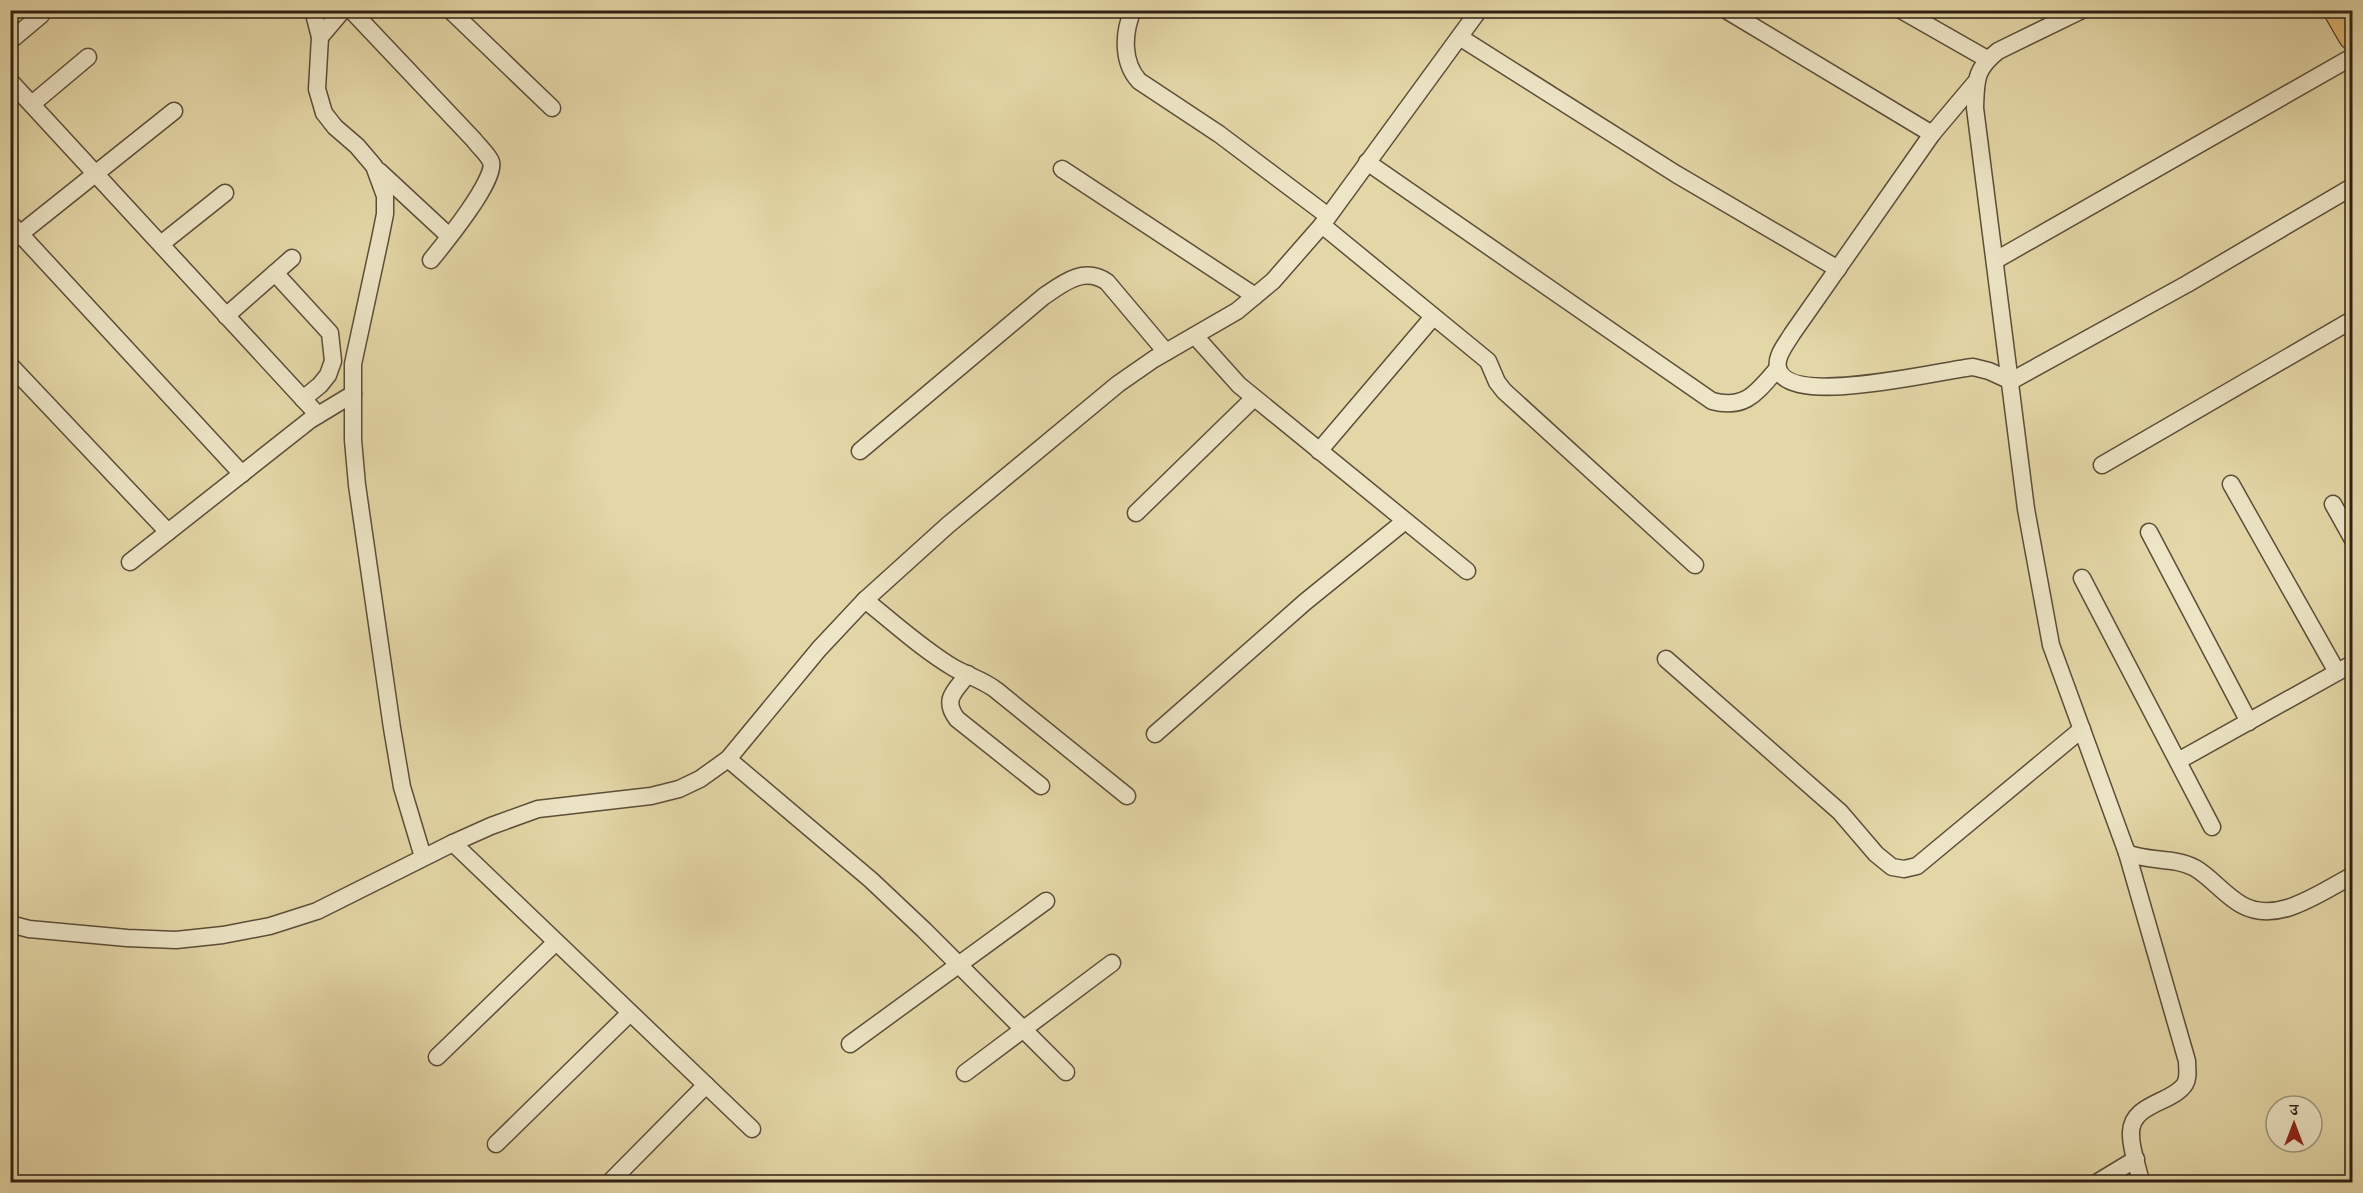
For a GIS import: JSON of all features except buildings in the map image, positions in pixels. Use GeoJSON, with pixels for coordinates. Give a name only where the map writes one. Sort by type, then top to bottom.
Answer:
{"type":"FeatureCollection","features":[{"type":"Feature","properties":{"kind":"main road"},"geometry":{"type":"LineString","coordinates":[[2337,10],[2352,36]]}},
{"type":"Feature","properties":{"kind":"street"},"geometry":{"type":"LineString","coordinates":[[313,10],[320,37],[317,89],[324,113],[374,166],[449,236]]}},
{"type":"Feature","properties":{"kind":"street"},"geometry":{"type":"LineString","coordinates":[[320,37],[343,10]]}},
{"type":"Feature","properties":{"kind":"street"},"geometry":{"type":"LineString","coordinates":[[351,10],[474,140],[491,163],[492,173],[484,187],[431,260]]}},
{"type":"Feature","properties":{"kind":"street"},"geometry":{"type":"LineString","coordinates":[[450,10],[552,108]]}},
{"type":"Feature","properties":{"kind":"street"},"geometry":{"type":"LineString","coordinates":[[1133,10],[1126,31],[1127,62],[1130,72],[1139,81],[1219,134],[1325,221],[1433,317],[1488,361],[1497,382],[1504,391],[1695,565]]}},
{"type":"Feature","properties":{"kind":"street"},"geometry":{"type":"LineString","coordinates":[[13,927],[127,938],[176,940],[223,935],[270,926],[317,911],[453,843],[538,809],[651,796],[679,789],[700,779],[728,759],[819,649],[864,600],[1029,456],[1118,384],[1166,352],[1237,311],[1273,281],[1325,221],[1461,38],[1479,10]]}},
{"type":"Feature","properties":{"kind":"street"},"geometry":{"type":"LineString","coordinates":[[1726,10],[1932,134]]}},
{"type":"Feature","properties":{"kind":"street"},"geometry":{"type":"LineString","coordinates":[[1901,10],[1987,59]]}},
{"type":"Feature","properties":{"kind":"street"},"geometry":{"type":"LineString","coordinates":[[2082,10],[1998,51],[1987,59],[1979,70],[1975,108],[2026,509],[2051,645],[2127,853],[2187,1061],[2188,1074],[2181,1089],[2145,1109],[2136,1118],[2131,1129],[2141,1182]]}},
{"type":"Feature","properties":{"kind":"street"},"geometry":{"type":"LineString","coordinates":[[10,41],[41,15]]}},
{"type":"Feature","properties":{"kind":"street"},"geometry":{"type":"LineString","coordinates":[[1461,38],[1676,174],[1838,269]]}},
{"type":"Feature","properties":{"kind":"street"},"geometry":{"type":"LineString","coordinates":[[32,104],[88,57]]}},
{"type":"Feature","properties":{"kind":"street"},"geometry":{"type":"LineString","coordinates":[[1996,260],[2352,57]]}},
{"type":"Feature","properties":{"kind":"street"},"geometry":{"type":"LineString","coordinates":[[10,81],[318,415]]}},
{"type":"Feature","properties":{"kind":"street"},"geometry":{"type":"LineString","coordinates":[[1976,83],[1932,134],[1792,334],[1778,358],[1778,368],[1784,377],[1797,384],[1818,387],[1844,387],[1894,381],[1932,372],[1973,367],[2011,381]]}},
{"type":"Feature","properties":{"kind":"street"},"geometry":{"type":"LineString","coordinates":[[174,111],[14,233],[242,474]]}},
{"type":"Feature","properties":{"kind":"street"},"geometry":{"type":"LineString","coordinates":[[1367,162],[1712,401],[1735,405],[1747,400],[1778,368]]}},
{"type":"Feature","properties":{"kind":"street"},"geometry":{"type":"LineString","coordinates":[[374,166],[385,196],[385,214],[353,364],[353,440],[357,485],[392,728],[402,787],[423,857]]}},
{"type":"Feature","properties":{"kind":"street"},"geometry":{"type":"LineString","coordinates":[[1062,169],[1255,296]]}},
{"type":"Feature","properties":{"kind":"street"},"geometry":{"type":"LineString","coordinates":[[2011,381],[2187,284],[2352,187]]}},
{"type":"Feature","properties":{"kind":"street"},"geometry":{"type":"LineString","coordinates":[[161,244],[225,193]]}},
{"type":"Feature","properties":{"kind":"street"},"geometry":{"type":"LineString","coordinates":[[226,316],[292,258]]}},
{"type":"Feature","properties":{"kind":"street"},"geometry":{"type":"LineString","coordinates":[[274,273],[330,333],[333,361],[328,375],[303,399]]}},
{"type":"Feature","properties":{"kind":"street"},"geometry":{"type":"LineString","coordinates":[[860,451],[1043,297],[1076,277],[1098,275],[1107,282],[1166,352]]}},
{"type":"Feature","properties":{"kind":"street"},"geometry":{"type":"LineString","coordinates":[[1319,451],[1433,317]]}},
{"type":"Feature","properties":{"kind":"street"},"geometry":{"type":"LineString","coordinates":[[2102,465],[2351,324]]}},
{"type":"Feature","properties":{"kind":"street"},"geometry":{"type":"LineString","coordinates":[[1195,336],[1239,385],[1467,572]]}},
{"type":"Feature","properties":{"kind":"street"},"geometry":{"type":"LineString","coordinates":[[10,365],[168,532]]}},
{"type":"Feature","properties":{"kind":"street"},"geometry":{"type":"LineString","coordinates":[[129,562],[318,415],[353,394]]}},
{"type":"Feature","properties":{"kind":"street"},"geometry":{"type":"LineString","coordinates":[[1136,513],[1254,398]]}},
{"type":"Feature","properties":{"kind":"street"},"geometry":{"type":"LineString","coordinates":[[2230,483],[2337,672]]}},
{"type":"Feature","properties":{"kind":"street"},"geometry":{"type":"LineString","coordinates":[[2333,504],[2352,538]]}},
{"type":"Feature","properties":{"kind":"street"},"geometry":{"type":"LineString","coordinates":[[1155,734],[1305,602],[1405,521]]}},
{"type":"Feature","properties":{"kind":"street"},"geometry":{"type":"LineString","coordinates":[[2149,532],[2248,722]]}},
{"type":"Feature","properties":{"kind":"street"},"geometry":{"type":"LineString","coordinates":[[2082,578],[2212,827]]}},
{"type":"Feature","properties":{"kind":"street"},"geometry":{"type":"LineString","coordinates":[[864,600],[927,650],[996,690],[1126,796]]}},
{"type":"Feature","properties":{"kind":"street"},"geometry":{"type":"LineString","coordinates":[[1666,659],[1840,812],[1876,854],[1892,867],[1905,869],[1917,866],[2082,729]]}},
{"type":"Feature","properties":{"kind":"street"},"geometry":{"type":"LineString","coordinates":[[2178,761],[2352,664]]}},
{"type":"Feature","properties":{"kind":"street"},"geometry":{"type":"LineString","coordinates":[[968,674],[949,700],[950,710],[957,719],[1041,786]]}},
{"type":"Feature","properties":{"kind":"street"},"geometry":{"type":"LineString","coordinates":[[728,759],[871,879],[1066,1072]]}},
{"type":"Feature","properties":{"kind":"street"},"geometry":{"type":"LineString","coordinates":[[453,843],[752,1129]]}},
{"type":"Feature","properties":{"kind":"street"},"geometry":{"type":"LineString","coordinates":[[2127,853],[2138,858],[2193,867],[2241,904],[2270,913],[2287,909],[2352,876]]}},
{"type":"Feature","properties":{"kind":"street"},"geometry":{"type":"LineString","coordinates":[[850,1044],[1046,901]]}},
{"type":"Feature","properties":{"kind":"street"},"geometry":{"type":"LineString","coordinates":[[437,1057],[556,942]]}},
{"type":"Feature","properties":{"kind":"street"},"geometry":{"type":"LineString","coordinates":[[965,1073],[1112,963]]}},
{"type":"Feature","properties":{"kind":"street"},"geometry":{"type":"LineString","coordinates":[[496,1144],[630,1012]]}},
{"type":"Feature","properties":{"kind":"street"},"geometry":{"type":"LineString","coordinates":[[610,1182],[706,1086]]}},
{"type":"Feature","properties":{"kind":"street"},"geometry":{"type":"LineString","coordinates":[[2098,1182],[2136,1159]]}}]}
